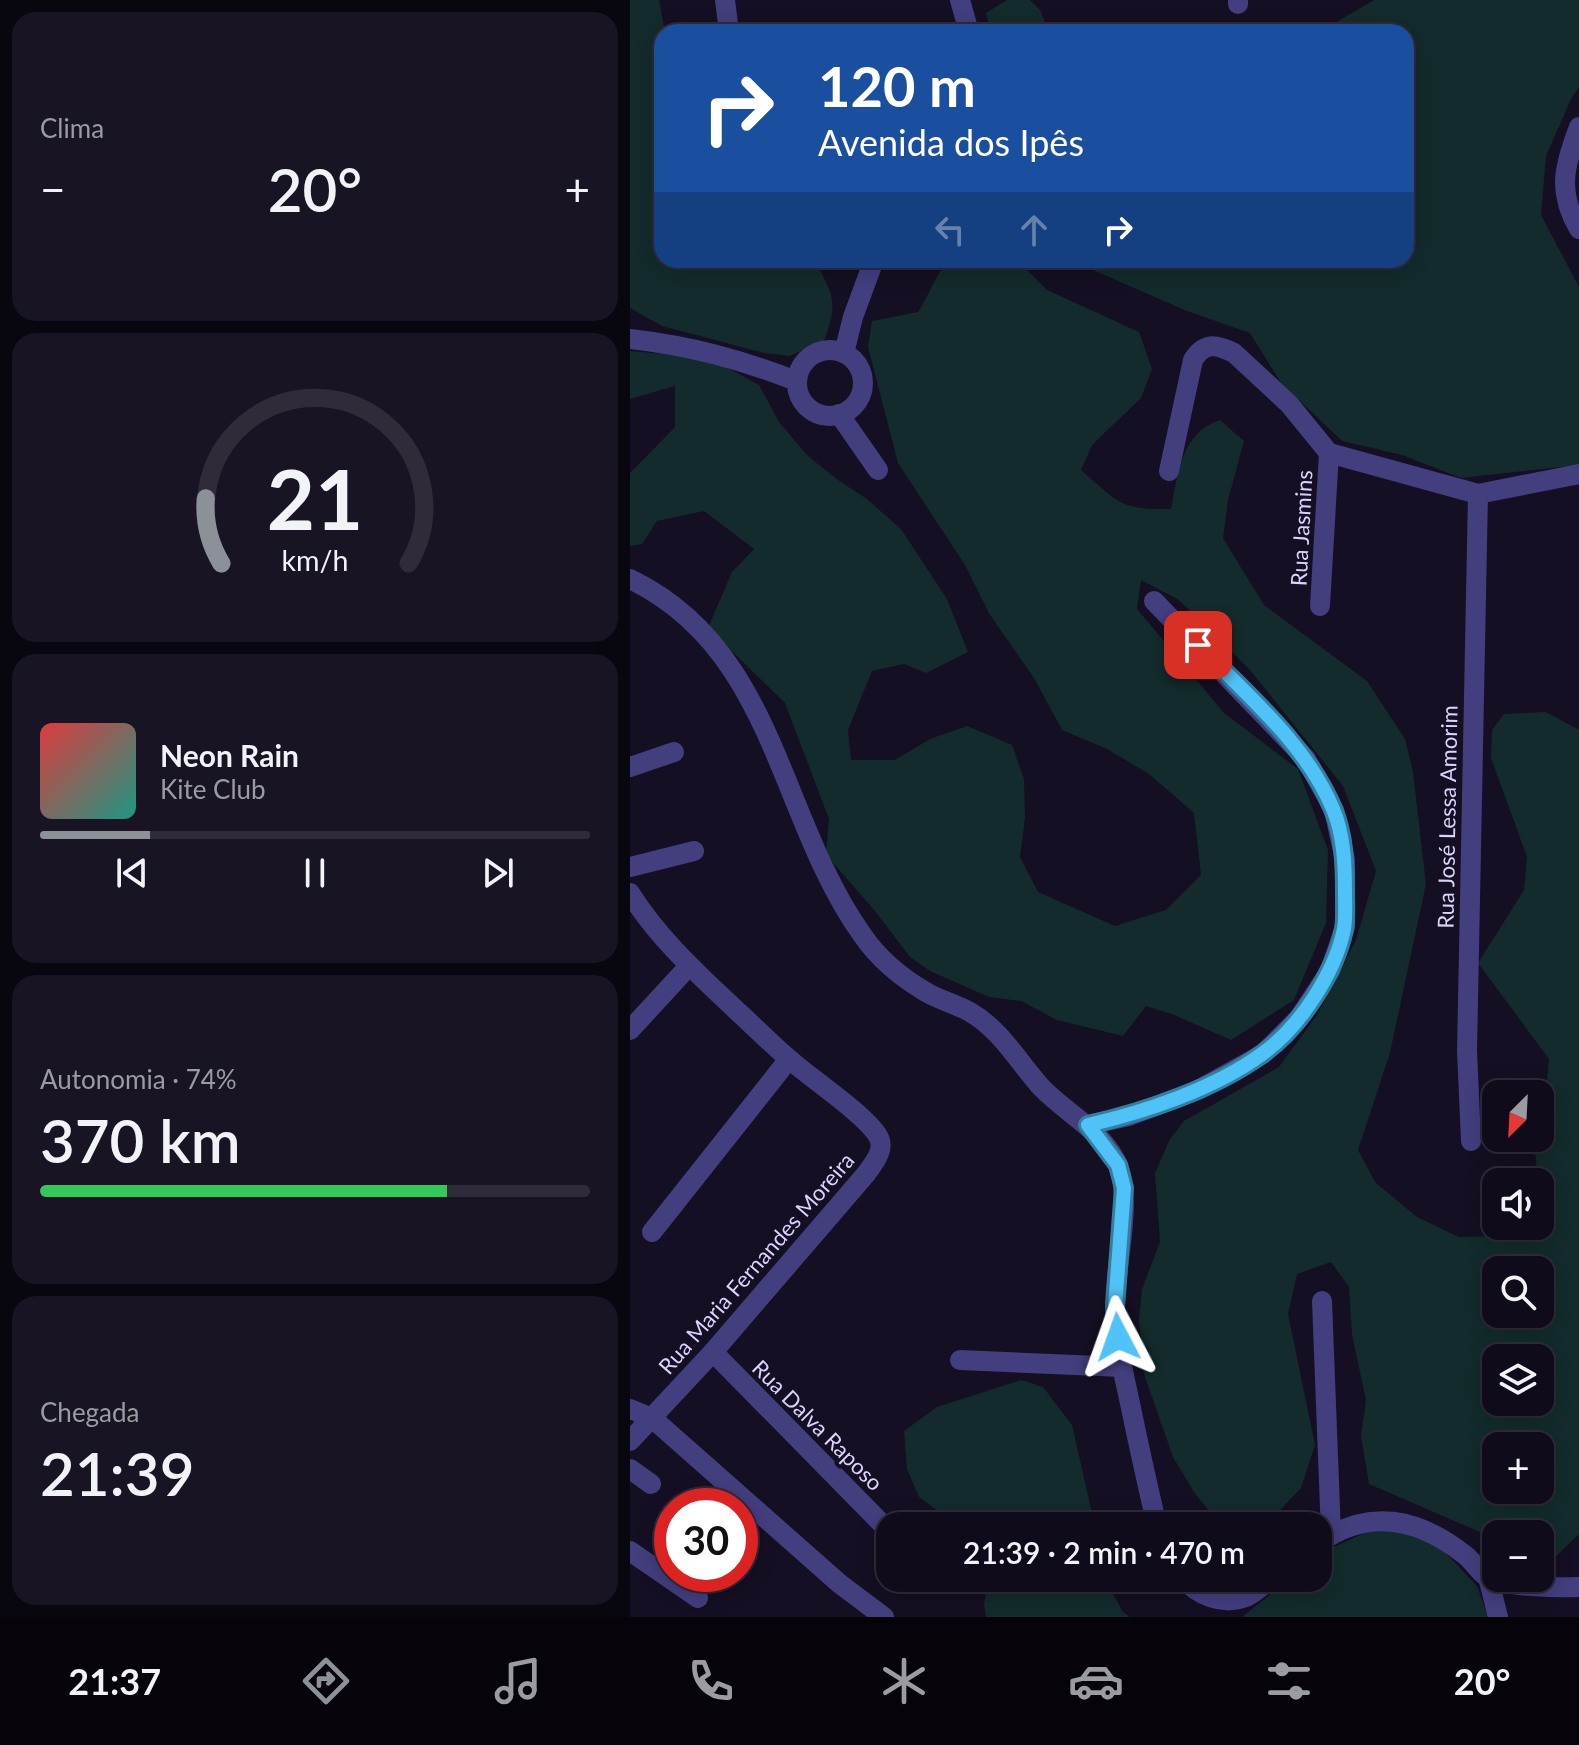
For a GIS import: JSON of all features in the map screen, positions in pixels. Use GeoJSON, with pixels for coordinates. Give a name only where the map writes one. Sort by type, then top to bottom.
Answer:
{"type":"FeatureCollection","features":[{"type":"Feature","properties":{"kind":"street"},"geometry":{"type":"LineString","coordinates":[[725,0],[728,24]]}},
{"type":"Feature","properties":{"kind":"street"},"geometry":{"type":"LineString","coordinates":[[960,0],[967,24]]}},
{"type":"Feature","properties":{"kind":"street"},"geometry":{"type":"LineString","coordinates":[[1579,127],[1564,181],[1567,208],[1579,229]]}},
{"type":"Feature","properties":{"kind":"street"},"geometry":{"type":"LineString","coordinates":[[844,353],[871,268]]}},
{"type":"Feature","properties":{"kind":"street"},"geometry":{"type":"LineString","coordinates":[[630,339],[680,345],[744,361],[796,381]]}},
{"type":"Feature","properties":{"kind":"street"},"geometry":{"type":"LineString","coordinates":[[1169,471],[1193,360],[1200,349],[1208,345],[1234,353],[1289,404],[1329,453],[1478,494],[1579,474]]}},
{"type":"Feature","properties":{"kind":"street"},"geometry":{"type":"LineString","coordinates":[[823,350],[844,353],[860,369],[862,391],[849,409],[839,414],[819,414],[809,409],[798,391],[796,381],[799,370],[813,354],[823,350]]}},
{"type":"Feature","properties":{"kind":"street"},"geometry":{"type":"LineString","coordinates":[[839,414],[878,470]]}},
{"type":"Feature","properties":{"kind":"street","name":"Rua Jasmins"},"geometry":{"type":"LineString","coordinates":[[1320,606],[1329,453]]}},
{"type":"Feature","properties":{"kind":"street","name":"Rua José Lessa Amorim"},"geometry":{"type":"LineString","coordinates":[[1471,1141],[1467,1051],[1478,494]]}},
{"type":"Feature","properties":{"kind":"street"},"geometry":{"type":"LineString","coordinates":[[630,579],[657,592],[695,624],[721,652],[753,702],[830,880],[863,936],[888,965],[927,993],[970,1012],[996,1031],[1039,1085],[1058,1104],[1088,1125],[1118,1165],[1124,1188],[1115,1307],[1122,1367],[1154,1512]]}},
{"type":"Feature","properties":{"kind":"street"},"geometry":{"type":"LineString","coordinates":[[1088,1125],[1129,1116],[1198,1090],[1263,1054],[1299,1018],[1330,971],[1345,927],[1345,860],[1334,810],[1306,759],[1154,601]]}},
{"type":"Feature","properties":{"kind":"street"},"geometry":{"type":"LineString","coordinates":[[630,767],[674,752]]}},
{"type":"Feature","properties":{"kind":"street"},"geometry":{"type":"LineString","coordinates":[[630,867],[694,851]]}},
{"type":"Feature","properties":{"kind":"street"},"geometry":{"type":"LineString","coordinates":[[630,893],[644,916],[689,966],[789,1059],[652,1232]]}},
{"type":"Feature","properties":{"kind":"street"},"geometry":{"type":"LineString","coordinates":[[630,1030],[689,966]]}},
{"type":"Feature","properties":{"kind":"street","name":"Rua Maria Fernandes Moreira"},"geometry":{"type":"LineString","coordinates":[[630,1441],[713,1352],[879,1155],[879,1137],[865,1122],[789,1059]]}},
{"type":"Feature","properties":{"kind":"street"},"geometry":{"type":"LineString","coordinates":[[1322,1301],[1324,1512]]}},
{"type":"Feature","properties":{"kind":"street","name":"Rua Dalva Raposo"},"geometry":{"type":"LineString","coordinates":[[713,1352],[876,1518]]}},
{"type":"Feature","properties":{"kind":"street"},"geometry":{"type":"LineString","coordinates":[[960,1360],[1122,1367]]}},
{"type":"Feature","properties":{"kind":"street"},"geometry":{"type":"LineString","coordinates":[[630,1409],[652,1418],[840,1584],[884,1617]]}},
{"type":"Feature","properties":{"kind":"street"},"geometry":{"type":"LineString","coordinates":[[630,1469],[651,1484]]}},
{"type":"Feature","properties":{"kind":"street"},"geometry":{"type":"LineString","coordinates":[[1332,1536],[1379,1519],[1395,1520],[1424,1531],[1464,1554],[1482,1571]]}},
{"type":"Feature","properties":{"kind":"street"},"geometry":{"type":"LineString","coordinates":[[630,1551],[698,1598]]}},
{"type":"Feature","properties":{"kind":"street"},"geometry":{"type":"LineString","coordinates":[[1554,1589],[1579,1587]]}},
{"type":"Feature","properties":{"kind":"street"},"geometry":{"type":"LineString","coordinates":[[1200,1592],[1227,1601],[1253,1592]]}},
{"type":"Feature","properties":{"kind":"street"},"geometry":{"type":"LineString","coordinates":[[1492,1592],[1498,1617]]}},
{"type":"Feature","properties":{"kind":"green space"},"geometry":{"type":"Polygon","coordinates":[[[630,0],[659,0],[664,24],[654,24],[654,268],[819,268],[832,299],[832,307],[824,341],[789,356],[764,353],[662,326],[630,308],[630,0]]]}},
{"type":"Feature","properties":{"kind":"green space"},"geometry":{"type":"Polygon","coordinates":[[[1007,0],[1030,0],[1040,10],[1046,24],[989,24],[986,13],[1007,0]]]}},
{"type":"Feature","properties":{"kind":"green space"},"geometry":{"type":"Polygon","coordinates":[[[1374,0],[1579,0],[1579,87],[1546,156],[1541,215],[1579,287],[1579,465],[1461,478],[1402,455],[1342,441],[1281,383],[1250,333],[1187,311],[1088,268],[1414,268],[1414,24],[1333,24],[1374,0]]]}},
{"type":"Feature","properties":{"kind":"green space"},"geometry":{"type":"Polygon","coordinates":[[[943,268],[1025,268],[1047,290],[1139,332],[1152,369],[1141,398],[1092,445],[1081,470],[1120,502],[1140,508],[1171,509],[1179,468],[1189,444],[1207,426],[1220,420],[1244,441],[1228,500],[1223,538],[1264,605],[1367,681],[1405,739],[1413,772],[1426,884],[1390,1053],[1358,1150],[1375,1182],[1417,1217],[1459,1237],[1554,1240],[1554,1168],[1536,1168],[1536,1156],[1531,1152],[1554,1152],[1554,1080],[1547,1080],[1549,1059],[1478,963],[1524,890],[1527,857],[1491,758],[1492,730],[1504,714],[1546,712],[1579,730],[1579,1534],[1554,1558],[1554,1520],[1482,1520],[1482,1533],[1369,1484],[1361,1436],[1366,1400],[1352,1335],[1349,1287],[1331,1262],[1297,1274],[1288,1314],[1315,1445],[1301,1488],[1278,1512],[1210,1512],[1173,1457],[1144,1374],[1139,1320],[1142,1289],[1160,1242],[1155,1173],[1170,1139],[1184,1121],[1279,1067],[1317,1015],[1356,940],[1376,871],[1343,786],[1250,670],[1179,600],[1141,580],[1137,609],[1224,713],[1298,769],[1328,850],[1326,923],[1294,1000],[1231,1040],[1146,1006],[1123,1036],[1057,1020],[1021,1001],[989,997],[930,971],[910,957],[826,855],[829,819],[785,703],[708,628],[732,572],[754,549],[704,511],[657,521],[642,544],[630,546],[630,473],[675,427],[675,386],[630,399],[630,351],[710,358],[759,385],[779,422],[808,456],[867,499],[901,529],[947,599],[968,652],[926,673],[904,664],[872,671],[848,730],[851,760],[895,760],[930,739],[967,726],[1012,745],[1024,779],[1025,818],[1020,857],[1038,892],[1115,926],[1166,910],[1201,875],[1194,813],[1149,774],[1107,749],[1062,730],[1034,678],[990,615],[965,565],[898,463],[868,347],[872,321],[918,312],[943,268]]]}},
{"type":"Feature","properties":{"kind":"green space"},"geometry":{"type":"Polygon","coordinates":[[[1021,1380],[1043,1387],[1072,1425],[1092,1512],[939,1512],[919,1497],[907,1469],[904,1431],[937,1407],[1021,1380]]]}},
{"type":"Feature","properties":{"kind":"green space"},"geometry":{"type":"Polygon","coordinates":[[[1389,1522],[1440,1547],[1477,1586],[1488,1617],[1242,1617],[1273,1592],[1332,1592],[1332,1548],[1389,1522]]]}},
{"type":"Feature","properties":{"kind":"green space"},"geometry":{"type":"Polygon","coordinates":[[[986,1592],[1112,1592],[1123,1612],[1130,1617],[986,1617],[986,1592]]]}},
{"type":"Feature","properties":{"kind":"route"},"geometry":{"type":"LineString","coordinates":[[1118,1337],[1115,1307],[1124,1188],[1118,1165],[1088,1125],[1129,1116],[1198,1090],[1263,1054],[1299,1018],[1330,971],[1345,927],[1345,860],[1334,810],[1306,759],[1198,645]]}}]}
